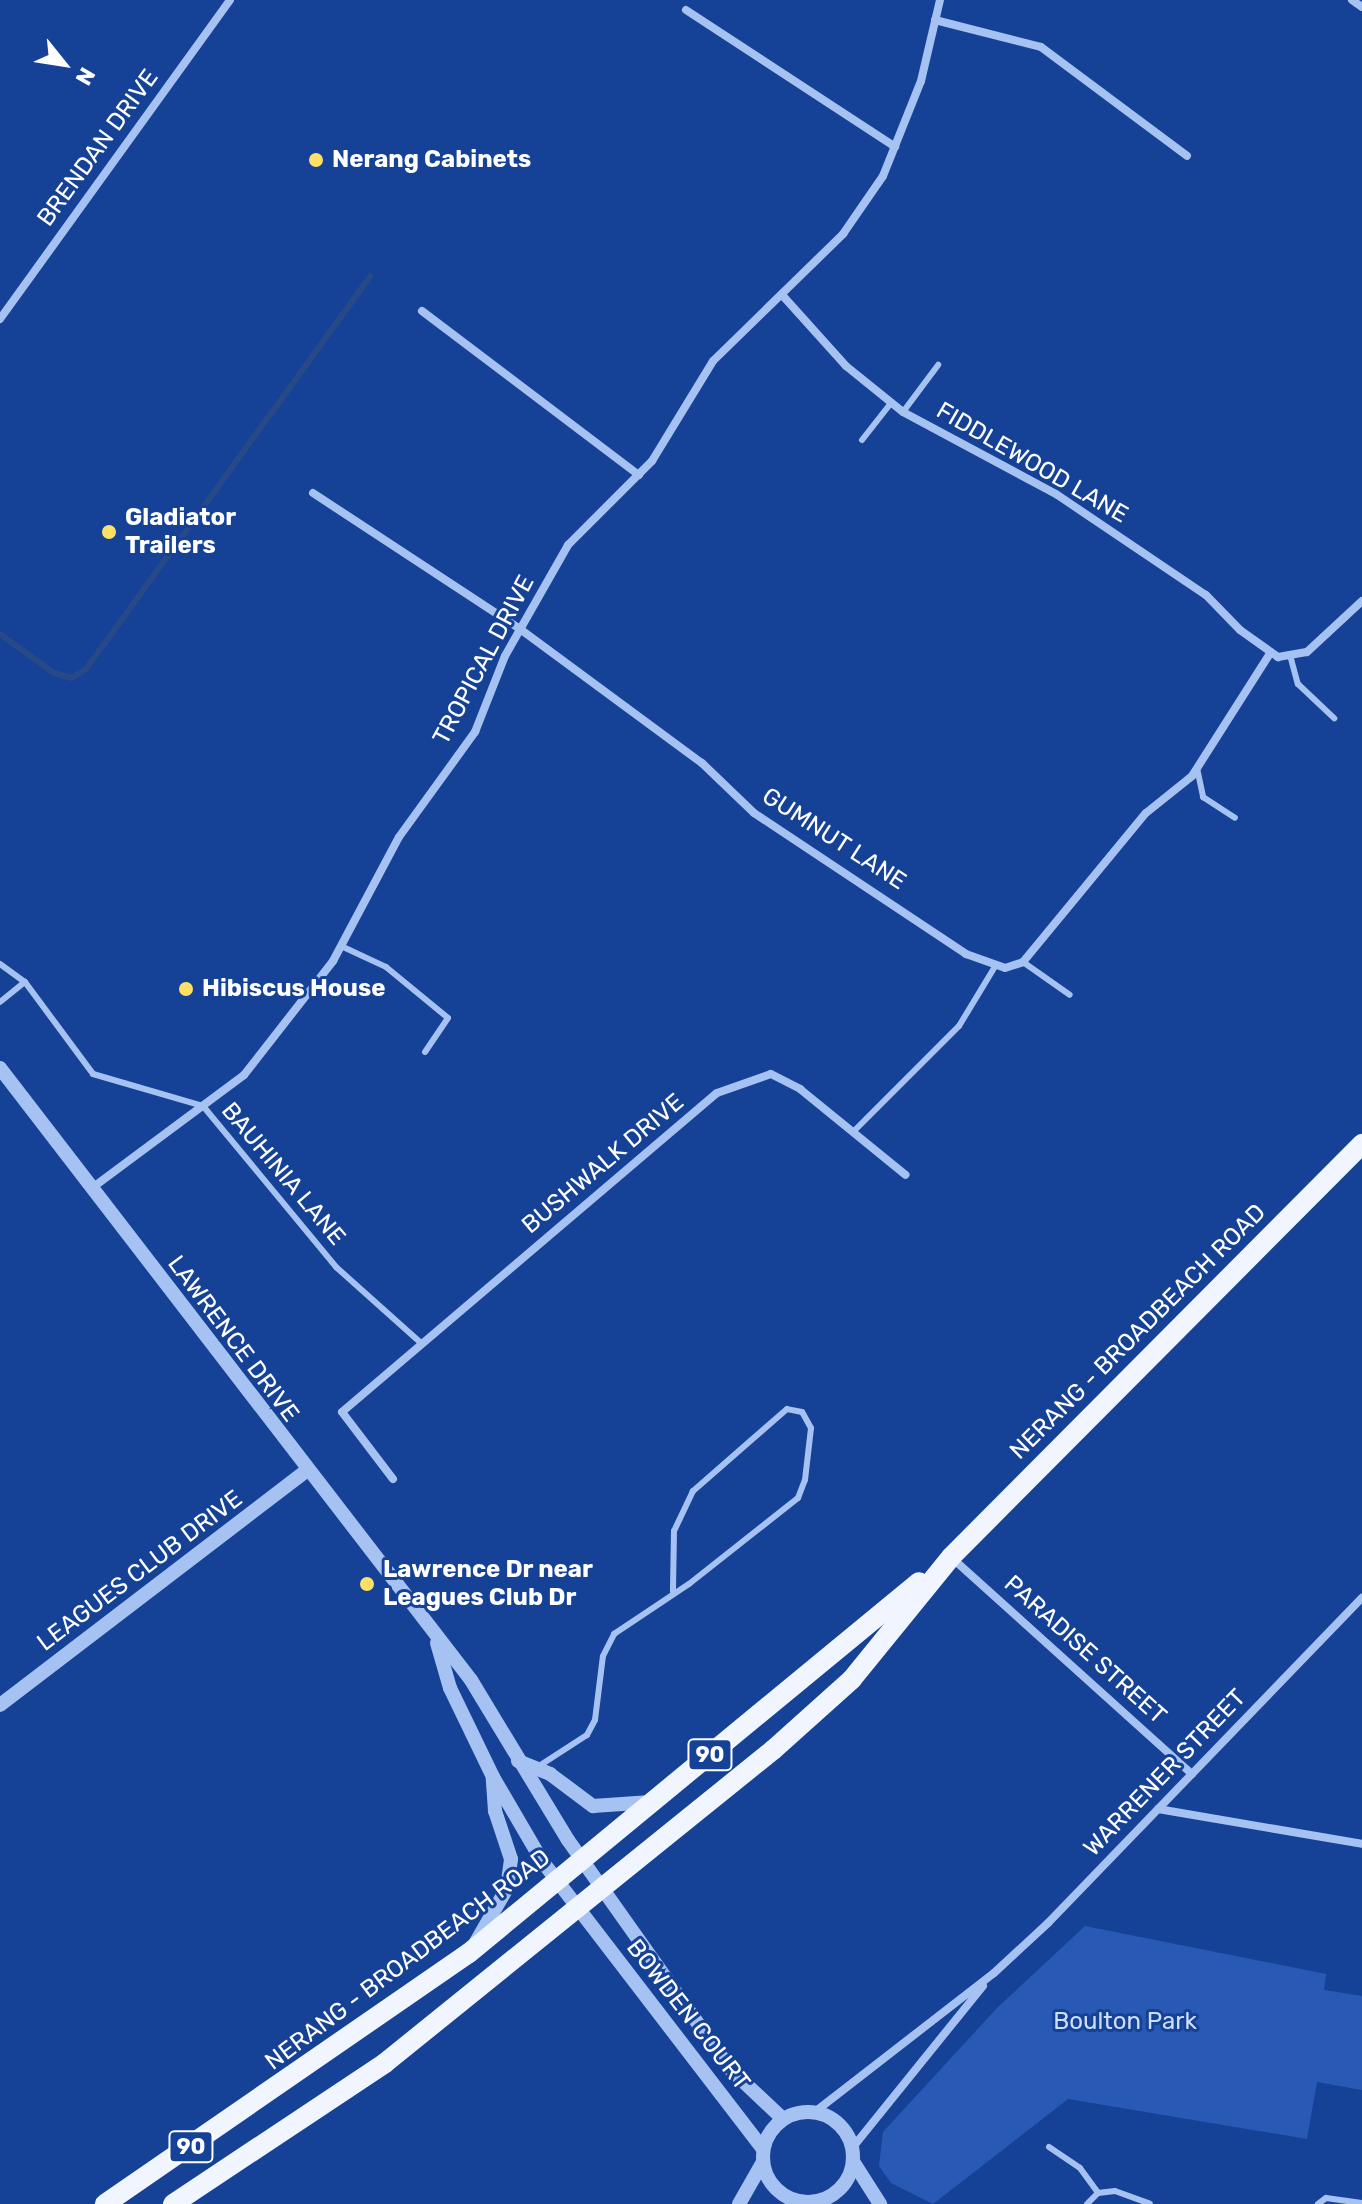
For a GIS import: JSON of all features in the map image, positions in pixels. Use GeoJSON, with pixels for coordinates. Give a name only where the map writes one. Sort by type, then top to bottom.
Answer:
{"type":"FeatureCollection","features":[{"type":"Feature","properties":{"kind":"main road","name":"NERANG - BROADBEACH ROAD"},"geometry":{"type":"LineString","coordinates":[[105,2204],[469,1953],[558,1883],[951,1557],[1362,1144]]}},
{"type":"Feature","properties":{"kind":"main road","name":"NERANG - BROADBEACH ROAD"},"geometry":{"type":"LineString","coordinates":[[173,2204],[385,2063],[578,1909],[852,1679],[951,1557]]}},
{"type":"Feature","properties":{"kind":"street","name":"BRENDAN DRIVE"},"geometry":{"type":"LineString","coordinates":[[0,319],[230,0]]}},
{"type":"Feature","properties":{"kind":"street","name":"TROPICAL DRIVE"},"geometry":{"type":"LineString","coordinates":[[92,1188],[244,1075],[341,946],[399,837],[475,732],[520,629],[568,545],[639,475],[713,361],[783,296],[843,234],[883,176],[921,81],[940,0]]}},
{"type":"Feature","properties":{"kind":"street"},"geometry":{"type":"LineString","coordinates":[[1352,0],[1362,7]]}},
{"type":"Feature","properties":{"kind":"street"},"geometry":{"type":"LineString","coordinates":[[686,10],[895,147]]}},
{"type":"Feature","properties":{"kind":"street"},"geometry":{"type":"LineString","coordinates":[[935,20],[1041,47],[1187,156]]}},
{"type":"Feature","properties":{"kind":"street","name":"FIDDLEWOOD LANE"},"geometry":{"type":"LineString","coordinates":[[783,296],[846,366],[903,412],[1069,502],[1206,595],[1240,630],[1271,652]]}},
{"type":"Feature","properties":{"kind":"street"},"geometry":{"type":"LineString","coordinates":[[422,311],[639,475]]}},
{"type":"Feature","properties":{"kind":"street","name":"GUMNUT LANE"},"geometry":{"type":"LineString","coordinates":[[313,493],[520,629],[702,763],[754,813],[966,954],[996,965],[1023,962]]}},
{"type":"Feature","properties":{"kind":"street"},"geometry":{"type":"LineString","coordinates":[[1023,962],[1146,813],[1197,768],[1271,652],[1290,655],[1307,652],[1362,601]]}},
{"type":"Feature","properties":{"kind":"street","name":"LAWRENCE DRIVE"},"geometry":{"type":"LineString","coordinates":[[0,1068],[306,1471],[471,1680],[518,1761],[604,1887]]}},
{"type":"Feature","properties":{"kind":"street","name":"BUSHWALK DRIVE"},"geometry":{"type":"LineString","coordinates":[[393,1479],[342,1412],[717,1093],[771,1074],[853,1132],[906,1175]]}},
{"type":"Feature","properties":{"kind":"street","name":"LEAGUES CLUB DRIVE"},"geometry":{"type":"LineString","coordinates":[[0,1705],[306,1471]]}},
{"type":"Feature","properties":{"kind":"street","name":"PARADISE STREET"},"geometry":{"type":"LineString","coordinates":[[951,1557],[1192,1774]]}},
{"type":"Feature","properties":{"kind":"street","name":"WARRENER STREET"},"geometry":{"type":"LineString","coordinates":[[853,2147],[994,1973],[1362,1598]]}},
{"type":"Feature","properties":{"kind":"street","name":"LAWRENCE DRIVE"},"geometry":{"type":"LineString","coordinates":[[434,1635],[450,1688],[493,1777],[558,1883],[578,1909]]}},
{"type":"Feature","properties":{"kind":"street"},"geometry":{"type":"LineString","coordinates":[[518,1761],[536,1769],[593,1806],[655,1802]]}},
{"type":"Feature","properties":{"kind":"street"},"geometry":{"type":"LineString","coordinates":[[469,1953],[507,1888],[510,1871],[511,1859],[495,1811],[493,1777]]}},
{"type":"Feature","properties":{"kind":"street"},"geometry":{"type":"LineString","coordinates":[[1158,1809],[1362,1844]]}},
{"type":"Feature","properties":{"kind":"street","name":"BOWDEN COURT"},"geometry":{"type":"LineString","coordinates":[[604,1887],[730,2069],[783,2119]]}},
{"type":"Feature","properties":{"kind":"street","name":"BOWDEN COURT"},"geometry":{"type":"LineString","coordinates":[[578,1909],[763,2156]]}},
{"type":"Feature","properties":{"kind":"street","name":"WARRENER STREET"},"geometry":{"type":"LineString","coordinates":[[816,2111],[994,1973]]}},
{"type":"Feature","properties":{"kind":"street"},"geometry":{"type":"LineString","coordinates":[[739,2204],[783,2119],[816,2111],[841,2124],[853,2147],[854,2163],[880,2204]]}},
{"type":"Feature","properties":{"kind":"street"},"geometry":{"type":"LineString","coordinates":[[763,2156],[777,2190],[801,2203],[825,2203],[840,2189],[854,2163]]}},
{"type":"Feature","properties":{"kind":"lane"},"geometry":{"type":"LineString","coordinates":[[903,412],[938,365]]}},
{"type":"Feature","properties":{"kind":"lane"},"geometry":{"type":"LineString","coordinates":[[862,440],[891,403]]}},
{"type":"Feature","properties":{"kind":"lane"},"geometry":{"type":"LineString","coordinates":[[1290,655],[1298,684],[1334,718]]}},
{"type":"Feature","properties":{"kind":"lane"},"geometry":{"type":"LineString","coordinates":[[1197,768],[1203,797],[1235,818]]}},
{"type":"Feature","properties":{"kind":"lane"},"geometry":{"type":"LineString","coordinates":[[341,946],[386,967],[448,1018],[425,1052]]}},
{"type":"Feature","properties":{"kind":"lane"},"geometry":{"type":"LineString","coordinates":[[1023,962],[1070,995]]}},
{"type":"Feature","properties":{"kind":"lane","name":"BAUHINIA LANE"},"geometry":{"type":"LineString","coordinates":[[0,964],[25,982],[93,1074],[203,1106],[336,1267],[421,1343]]}},
{"type":"Feature","properties":{"kind":"lane"},"geometry":{"type":"LineString","coordinates":[[853,1132],[959,1026],[996,965]]}},
{"type":"Feature","properties":{"kind":"lane"},"geometry":{"type":"LineString","coordinates":[[0,1002],[25,982]]}},
{"type":"Feature","properties":{"kind":"lane"},"geometry":{"type":"LineString","coordinates":[[536,1769],[591,1727],[603,1656],[614,1634],[673,1591],[703,1574],[798,1498],[805,1480],[811,1428],[802,1412],[787,1409],[693,1491],[674,1531],[673,1591]]}},
{"type":"Feature","properties":{"kind":"lane"},"geometry":{"type":"LineString","coordinates":[[1049,2147],[1080,2168],[1098,2193]]}},
{"type":"Feature","properties":{"kind":"lane"},"geometry":{"type":"LineString","coordinates":[[1087,2204],[1098,2193],[1115,2191],[1150,2204]]}},
{"type":"Feature","properties":{"kind":"lane"},"geometry":{"type":"LineString","coordinates":[[1318,2204],[1326,2198],[1362,2203]]}},
{"type":"Feature","properties":{"kind":"green space","name":"Boulton Park"},"geometry":{"type":"Polygon","coordinates":[[[1085,1926],[1326,1974],[1324,1990],[1362,1996],[1362,2090],[1317,2082],[1307,2139],[1068,2099],[933,2204],[891,2183],[879,2166],[883,2132],[997,2008],[1085,1926]]]}},
{"type":"Feature","properties":{"kind":"waterway"},"geometry":{"type":"LineString","coordinates":[[0,634],[54,673],[71,678],[86,669],[370,276]]}},
{"type":"Feature","properties":{"kind":"place","name":"Nerang Cabinets"},"geometry":{"type":"Point","coordinates":[316,160]}},
{"type":"Feature","properties":{"kind":"place","name":"Gladiator Trailers"},"geometry":{"type":"Point","coordinates":[109,532]}},
{"type":"Feature","properties":{"kind":"place","name":"Hibiscus House"},"geometry":{"type":"Point","coordinates":[186,989]}},
{"type":"Feature","properties":{"kind":"place","name":"Lawrence Dr near Leagues Club Dr"},"geometry":{"type":"Point","coordinates":[367,1584]}}]}
